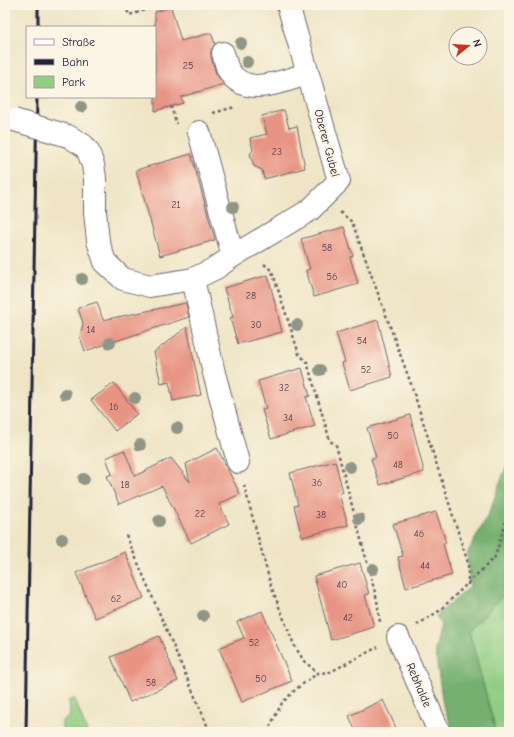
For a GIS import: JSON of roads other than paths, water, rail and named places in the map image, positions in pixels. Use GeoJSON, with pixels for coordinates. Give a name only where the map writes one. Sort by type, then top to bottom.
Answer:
{"type":"FeatureCollection","features":[{"type":"Feature","properties":{"kind":"street","name":"Oberer Gubel"},"geometry":{"type":"LineString","coordinates":[[9,118],[68,136],[88,151],[95,178],[95,212],[98,241],[105,262],[123,278],[150,286],[193,279],[216,268],[239,251],[310,210],[339,181],[288,5]]}},
{"type":"Feature","properties":{"kind":"street"},"geometry":{"type":"LineString","coordinates":[[223,54],[229,72],[239,82],[253,86],[268,85],[307,74]]}},
{"type":"Feature","properties":{"kind":"street"},"geometry":{"type":"LineString","coordinates":[[199,132],[239,251]]}},
{"type":"Feature","properties":{"kind":"street"},"geometry":{"type":"LineString","coordinates":[[193,279],[214,373],[238,462]]}},
{"type":"Feature","properties":{"kind":"street","name":"Rebhalde"},"geometry":{"type":"LineString","coordinates":[[392,640],[439,732]]}},
{"type":"Feature","properties":{"kind":"railway"},"geometry":{"type":"LineString","coordinates":[[38,5],[38,26]]}},
{"type":"Feature","properties":{"kind":"railway"},"geometry":{"type":"LineString","coordinates":[[26,732],[37,98]]}}]}
